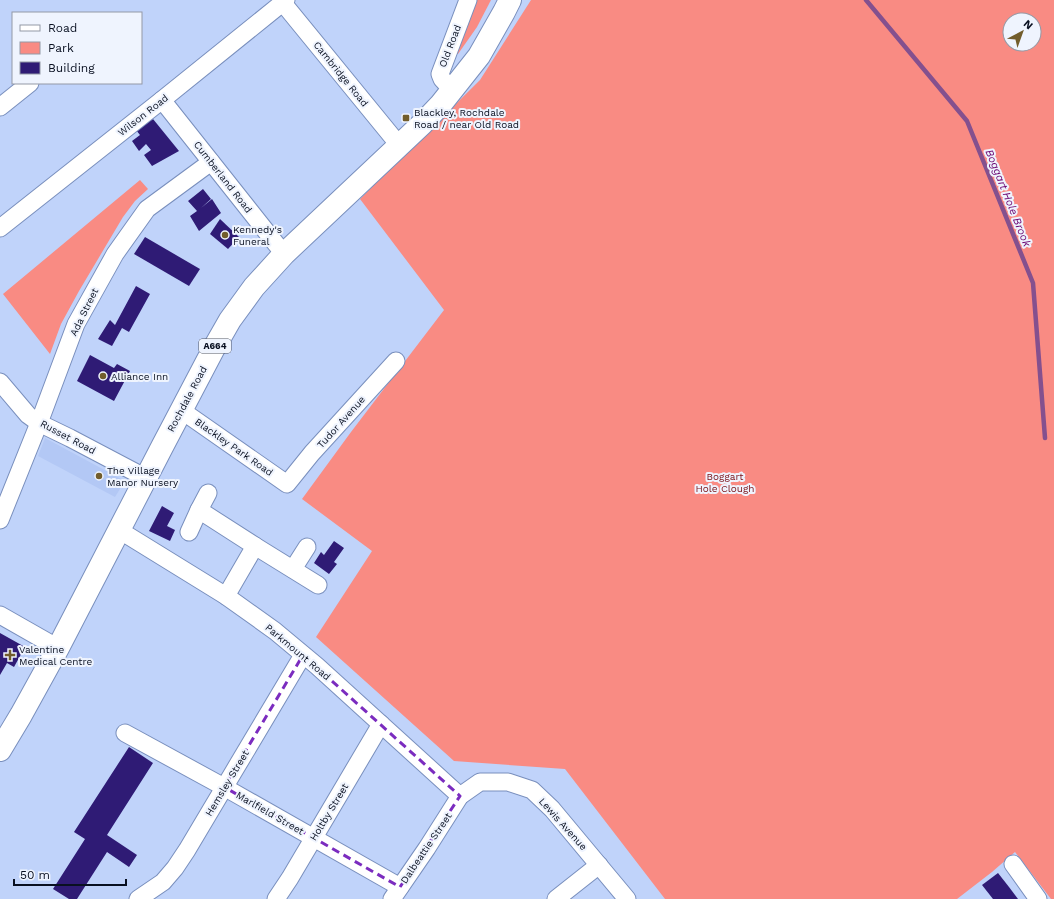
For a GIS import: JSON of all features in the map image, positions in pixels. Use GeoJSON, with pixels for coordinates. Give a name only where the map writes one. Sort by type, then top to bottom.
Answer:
{"type":"FeatureCollection","features":[{"type":"Feature","properties":{"kind":"main road","name":"Rochdale Road"},"geometry":{"type":"LineString","coordinates":[[2,742],[58,648],[181,410],[230,320],[254,287],[284,254],[422,124],[441,104],[479,56],[510,0]]}},
{"type":"Feature","properties":{"kind":"street","name":"Old Road"},"geometry":{"type":"LineString","coordinates":[[452,90],[442,79],[440,74],[468,0]]}},
{"type":"Feature","properties":{"kind":"street","name":"Wilson Road"},"geometry":{"type":"LineString","coordinates":[[0,228],[284,1]]}},
{"type":"Feature","properties":{"kind":"street","name":"Cambridge Road"},"geometry":{"type":"LineString","coordinates":[[284,1],[399,145]]}},
{"type":"Feature","properties":{"kind":"street"},"geometry":{"type":"LineString","coordinates":[[0,107],[29,84]]}},
{"type":"Feature","properties":{"kind":"street","name":"Cumberland Road"},"geometry":{"type":"LineString","coordinates":[[162,100],[284,254]]}},
{"type":"Feature","properties":{"kind":"street","name":"Ada Street"},"geometry":{"type":"LineString","coordinates":[[0,520],[39,423],[76,324],[114,254],[147,209],[211,162]]}},
{"type":"Feature","properties":{"kind":"street","name":"Tudor Avenue"},"geometry":{"type":"LineString","coordinates":[[288,484],[312,453],[396,361]]}},
{"type":"Feature","properties":{"kind":"street","name":"Russet Road"},"geometry":{"type":"LineString","coordinates":[[0,382],[28,415],[39,423],[146,478]]}},
{"type":"Feature","properties":{"kind":"street","name":"Blackley Park Road"},"geometry":{"type":"LineString","coordinates":[[181,410],[288,484]]}},
{"type":"Feature","properties":{"kind":"street"},"geometry":{"type":"LineString","coordinates":[[189,532],[208,493]]}},
{"type":"Feature","properties":{"kind":"street"},"geometry":{"type":"LineString","coordinates":[[200,510],[318,585]]}},
{"type":"Feature","properties":{"kind":"street","name":"Parkmount Road"},"geometry":{"type":"LineString","coordinates":[[119,530],[226,596],[275,631],[460,796]]}},
{"type":"Feature","properties":{"kind":"street"},"geometry":{"type":"LineString","coordinates":[[226,596],[255,546]]}},
{"type":"Feature","properties":{"kind":"street"},"geometry":{"type":"LineString","coordinates":[[293,569],[307,547]]}},
{"type":"Feature","properties":{"kind":"street"},"geometry":{"type":"LineString","coordinates":[[0,615],[58,648]]}},
{"type":"Feature","properties":{"kind":"street","name":"Hemsley Street"},"geometry":{"type":"LineString","coordinates":[[138,899],[163,882],[191,843],[303,655]]}},
{"type":"Feature","properties":{"kind":"street","name":"Holtby Street"},"geometry":{"type":"LineString","coordinates":[[276,899],[314,838],[381,724]]}},
{"type":"Feature","properties":{"kind":"street","name":"Marlfield Street"},"geometry":{"type":"LineString","coordinates":[[125,733],[314,838],[396,893]]}},
{"type":"Feature","properties":{"kind":"street","name":"Lewis Avenue"},"geometry":{"type":"LineString","coordinates":[[460,796],[480,782],[508,782],[532,790],[552,809],[627,899]]}},
{"type":"Feature","properties":{"kind":"street","name":"Dalbeattie Street"},"geometry":{"type":"LineString","coordinates":[[396,893],[460,796]]}},
{"type":"Feature","properties":{"kind":"street"},"geometry":{"type":"LineString","coordinates":[[1013,864],[1038,899]]}},
{"type":"Feature","properties":{"kind":"street"},"geometry":{"type":"LineString","coordinates":[[556,899],[599,865]]}},
{"type":"Feature","properties":{"kind":"highlighted area"},"geometry":{"type":"Polygon","coordinates":[[[303,655],[460,796],[400,887],[224,787],[303,655]]]}},
{"type":"Feature","properties":{"kind":"shaded area"},"geometry":{"type":"Polygon","coordinates":[[[45,438],[125,481],[115,497],[38,456],[45,438]]]}},
{"type":"Feature","properties":{"kind":"green space"},"geometry":{"type":"Polygon","coordinates":[[[474,0],[491,0],[477,27],[458,54],[454,53],[474,0]]]}},
{"type":"Feature","properties":{"kind":"green space","name":"Boggart Hole Clough"},"geometry":{"type":"Polygon","coordinates":[[[531,0],[1054,0],[1054,899],[1051,899],[1015,852],[957,899],[665,899],[565,769],[454,761],[316,637],[372,551],[302,499],[444,310],[360,199],[480,80],[531,0]]]}},
{"type":"Feature","properties":{"kind":"green space"},"geometry":{"type":"Polygon","coordinates":[[[140,180],[148,189],[135,201],[123,217],[79,291],[61,324],[50,354],[3,294],[140,180]]]}},
{"type":"Feature","properties":{"kind":"building"},"geometry":{"type":"Polygon","coordinates":[[[153,119],[179,151],[152,166],[144,155],[151,150],[146,144],[139,151],[132,141],[140,135],[136,130],[153,119]]]}},
{"type":"Feature","properties":{"kind":"building"},"geometry":{"type":"Polygon","coordinates":[[[203,189],[211,199],[201,208],[212,199],[221,213],[199,231],[190,216],[197,211],[188,201],[203,189]]]}},
{"type":"Feature","properties":{"kind":"building","name":"Kennedy's Funeral"},"geometry":{"type":"Polygon","coordinates":[[[220,219],[239,237],[228,249],[210,234],[220,219]]]}},
{"type":"Feature","properties":{"kind":"building"},"geometry":{"type":"Polygon","coordinates":[[[145,237],[200,269],[189,286],[134,254],[145,237]]]}},
{"type":"Feature","properties":{"kind":"building"},"geometry":{"type":"Polygon","coordinates":[[[136,286],[150,294],[129,332],[122,328],[112,346],[98,339],[110,320],[115,325],[136,286]]]}},
{"type":"Feature","properties":{"kind":"building","name":"Alliance Inn"},"geometry":{"type":"Polygon","coordinates":[[[90,355],[114,368],[117,364],[130,371],[114,401],[77,381],[90,355]]]}},
{"type":"Feature","properties":{"kind":"building"},"geometry":{"type":"Polygon","coordinates":[[[162,506],[174,513],[167,526],[175,530],[170,541],[149,531],[162,506]]]}},
{"type":"Feature","properties":{"kind":"building"},"geometry":{"type":"Polygon","coordinates":[[[334,541],[344,548],[334,562],[337,564],[329,574],[314,563],[321,552],[324,555],[334,541]]]}},
{"type":"Feature","properties":{"kind":"building","name":"Valentine Medical Centre"},"geometry":{"type":"Polygon","coordinates":[[[0,633],[25,647],[14,667],[7,663],[0,675],[0,633]]]}},
{"type":"Feature","properties":{"kind":"building"},"geometry":{"type":"Polygon","coordinates":[[[129,747],[153,763],[107,835],[137,855],[129,867],[107,852],[77,899],[69,899],[53,889],[85,839],[74,832],[129,747]]]}},
{"type":"Feature","properties":{"kind":"building"},"geometry":{"type":"Polygon","coordinates":[[[998,873],[1018,899],[993,899],[982,885],[998,873]]]}},
{"type":"Feature","properties":{"kind":"waterway","name":"Boggart Hole Brook"},"geometry":{"type":"LineString","coordinates":[[866,0],[967,121],[1033,283],[1045,438]]}},
{"type":"Feature","properties":{"kind":"place","name":"Blackley, Rochdale Road / near Old Road"},"geometry":{"type":"Point","coordinates":[406,118]}},
{"type":"Feature","properties":{"kind":"place","name":"Kennedy's Funeral"},"geometry":{"type":"Point","coordinates":[225,235]}},
{"type":"Feature","properties":{"kind":"place","name":"Alliance Inn"},"geometry":{"type":"Point","coordinates":[103,376]}},
{"type":"Feature","properties":{"kind":"place","name":"The Village Manor Nursery"},"geometry":{"type":"Point","coordinates":[99,476]}},
{"type":"Feature","properties":{"kind":"place","name":"Valentine Medical Centre"},"geometry":{"type":"Point","coordinates":[10,655]}}]}
